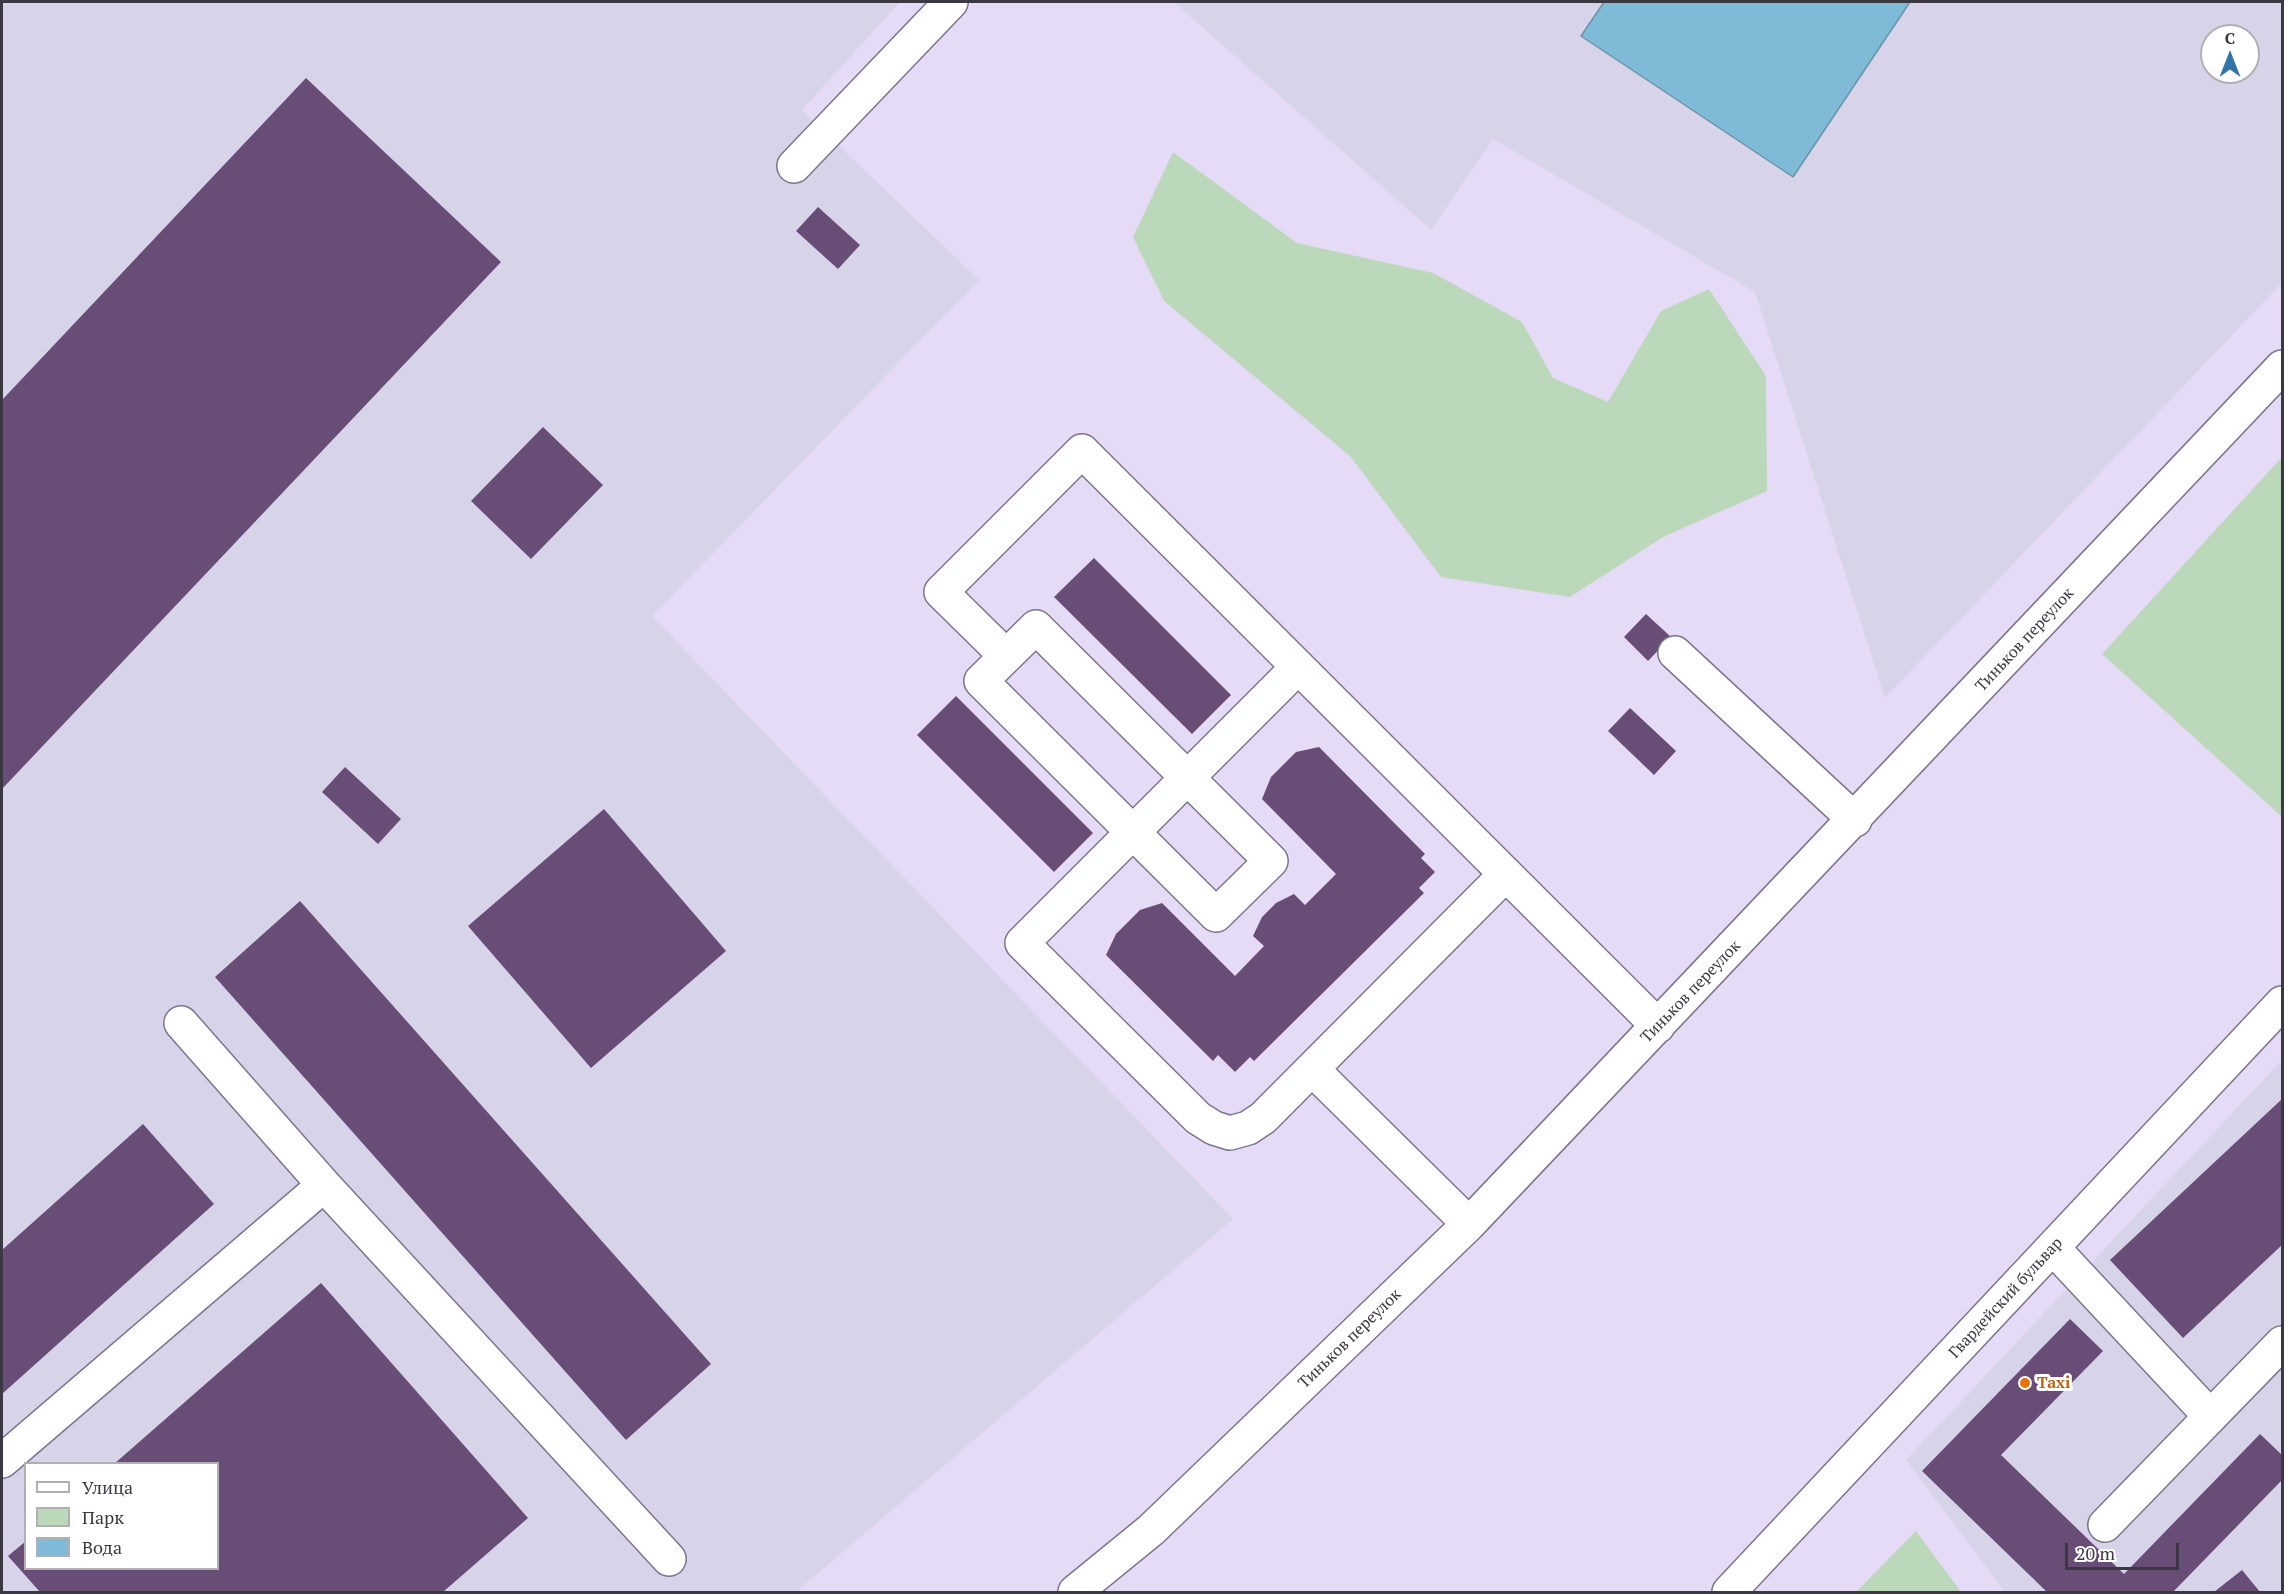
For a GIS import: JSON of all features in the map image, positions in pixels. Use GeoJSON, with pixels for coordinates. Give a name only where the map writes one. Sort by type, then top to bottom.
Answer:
{"type":"FeatureCollection","features":[{"type":"Feature","properties":{"kind":"street"},"geometry":{"type":"LineString","coordinates":[[794,166],[951,2]]}},
{"type":"Feature","properties":{"kind":"street","name":"Тиньков переулок"},"geometry":{"type":"LineString","coordinates":[[1075,1593],[1151,1530],[1469,1224],[2283,368]]}},
{"type":"Feature","properties":{"kind":"street"},"geometry":{"type":"LineString","coordinates":[[1006,656],[941,592],[1082,451],[1658,1026]]}},
{"type":"Feature","properties":{"kind":"street"},"geometry":{"type":"LineString","coordinates":[[1036,627],[1187,777],[1271,861],[1216,915],[981,681],[1036,627]]}},
{"type":"Feature","properties":{"kind":"street"},"geometry":{"type":"LineString","coordinates":[[1675,652],[1855,820]]}},
{"type":"Feature","properties":{"kind":"street"},"geometry":{"type":"LineString","coordinates":[[1298,667],[1022,943],[1198,1118],[1214,1128],[1230,1133],[1248,1128],[1263,1118],[1506,874]]}},
{"type":"Feature","properties":{"kind":"street","name":"Гвардейский бульвар"},"geometry":{"type":"LineString","coordinates":[[1729,1593],[2283,1003]]}},
{"type":"Feature","properties":{"kind":"street"},"geometry":{"type":"LineString","coordinates":[[181,1023],[324,1185],[669,1559]]}},
{"type":"Feature","properties":{"kind":"street"},"geometry":{"type":"LineString","coordinates":[[1312,1069],[1469,1224]]}},
{"type":"Feature","properties":{"kind":"street"},"geometry":{"type":"LineString","coordinates":[[2,1461],[324,1185]]}},
{"type":"Feature","properties":{"kind":"street"},"geometry":{"type":"LineString","coordinates":[[2053,1248],[2210,1416]]}},
{"type":"Feature","properties":{"kind":"street"},"geometry":{"type":"LineString","coordinates":[[2105,1525],[2283,1342]]}},
{"type":"Feature","properties":{"kind":"shaded area"},"geometry":{"type":"Polygon","coordinates":[[[2,2],[900,2],[802,110],[979,280],[652,616],[1233,1219],[796,1592],[2,1592],[2,2]]]}},
{"type":"Feature","properties":{"kind":"shaded area"},"geometry":{"type":"Polygon","coordinates":[[[1174,2],[2282,2],[2282,283],[1885,698],[1755,292],[1493,139],[1431,230],[1174,2]]]}},
{"type":"Feature","properties":{"kind":"shaded area"},"geometry":{"type":"Polygon","coordinates":[[[2282,1060],[2282,1592],[2005,1592],[1906,1460],[2282,1060]]]}},
{"type":"Feature","properties":{"kind":"green space"},"geometry":{"type":"Polygon","coordinates":[[[1173,152],[1297,243],[1433,273],[1522,322],[1553,378],[1608,402],[1661,311],[1709,289],[1766,376],[1767,491],[1663,537],[1570,597],[1441,577],[1350,456],[1164,301],[1133,237],[1173,152]]]}},
{"type":"Feature","properties":{"kind":"green space"},"geometry":{"type":"Polygon","coordinates":[[[2282,457],[2282,817],[2102,654],[2282,457]]]}},
{"type":"Feature","properties":{"kind":"green space"},"geometry":{"type":"Polygon","coordinates":[[[1916,1531],[1961,1592],[1856,1592],[1916,1531]]]}},
{"type":"Feature","properties":{"kind":"water"},"geometry":{"type":"Polygon","coordinates":[[[1604,2],[1910,2],[1793,177],[1581,36],[1604,2]]]}},
{"type":"Feature","properties":{"kind":"building"},"geometry":{"type":"Polygon","coordinates":[[[306,78],[501,262],[2,789],[2,400],[306,78]]]}},
{"type":"Feature","properties":{"kind":"building"},"geometry":{"type":"Polygon","coordinates":[[[818,207],[860,245],[838,269],[796,231],[818,207]]]}},
{"type":"Feature","properties":{"kind":"building"},"geometry":{"type":"Polygon","coordinates":[[[543,427],[603,485],[531,559],[471,501],[543,427]]]}},
{"type":"Feature","properties":{"kind":"building"},"geometry":{"type":"Polygon","coordinates":[[[1094,558],[1231,695],[1192,734],[1054,597],[1094,558]]]}},
{"type":"Feature","properties":{"kind":"building"},"geometry":{"type":"Polygon","coordinates":[[[1646,614],[1671,637],[1648,661],[1624,637],[1646,614]]]}},
{"type":"Feature","properties":{"kind":"building"},"geometry":{"type":"Polygon","coordinates":[[[956,696],[1093,833],[1054,872],[917,735],[956,696]]]}},
{"type":"Feature","properties":{"kind":"building"},"geometry":{"type":"Polygon","coordinates":[[[1630,708],[1676,751],[1654,775],[1608,731],[1630,708]]]}},
{"type":"Feature","properties":{"kind":"building"},"geometry":{"type":"Polygon","coordinates":[[[1319,747],[1425,854],[1421,858],[1435,872],[1419,888],[1424,893],[1254,1061],[1250,1057],[1235,1072],[1218,1055],[1213,1061],[1106,955],[1116,934],[1140,910],[1162,903],[1235,976],[1264,946],[1253,936],[1262,917],[1276,903],[1294,894],[1305,905],[1336,874],[1262,799],[1271,777],[1296,752],[1319,747]]]}},
{"type":"Feature","properties":{"kind":"building"},"geometry":{"type":"Polygon","coordinates":[[[345,767],[401,819],[378,844],[322,792],[345,767]]]}},
{"type":"Feature","properties":{"kind":"building"},"geometry":{"type":"Polygon","coordinates":[[[604,809],[726,951],[591,1068],[468,926],[604,809]]]}},
{"type":"Feature","properties":{"kind":"building"},"geometry":{"type":"Polygon","coordinates":[[[300,901],[711,1364],[626,1440],[215,977],[300,901]]]}},
{"type":"Feature","properties":{"kind":"building"},"geometry":{"type":"Polygon","coordinates":[[[2282,1099],[2282,1245],[2183,1338],[2110,1260],[2282,1099]]]}},
{"type":"Feature","properties":{"kind":"building"},"geometry":{"type":"Polygon","coordinates":[[[143,1124],[214,1204],[2,1394],[2,1250],[143,1124]]]}},
{"type":"Feature","properties":{"kind":"building"},"geometry":{"type":"Polygon","coordinates":[[[321,1283],[528,1518],[443,1592],[40,1592],[8,1556],[24,1543],[24,1570],[219,1570],[219,1462],[116,1462],[321,1283]]]}},
{"type":"Feature","properties":{"kind":"building"},"geometry":{"type":"Polygon","coordinates":[[[2070,1319],[2103,1351],[2001,1455],[2124,1574],[2260,1434],[2282,1455],[2282,1480],[2173,1592],[2047,1592],[1922,1471],[2070,1319]]]}},
{"type":"Feature","properties":{"kind":"building"},"geometry":{"type":"Polygon","coordinates":[[[2242,1570],[2260,1592],[2214,1592],[2242,1570]]]}},
{"type":"Feature","properties":{"kind":"place","name":"Taxi"},"geometry":{"type":"Point","coordinates":[2025,1383]}}]}
